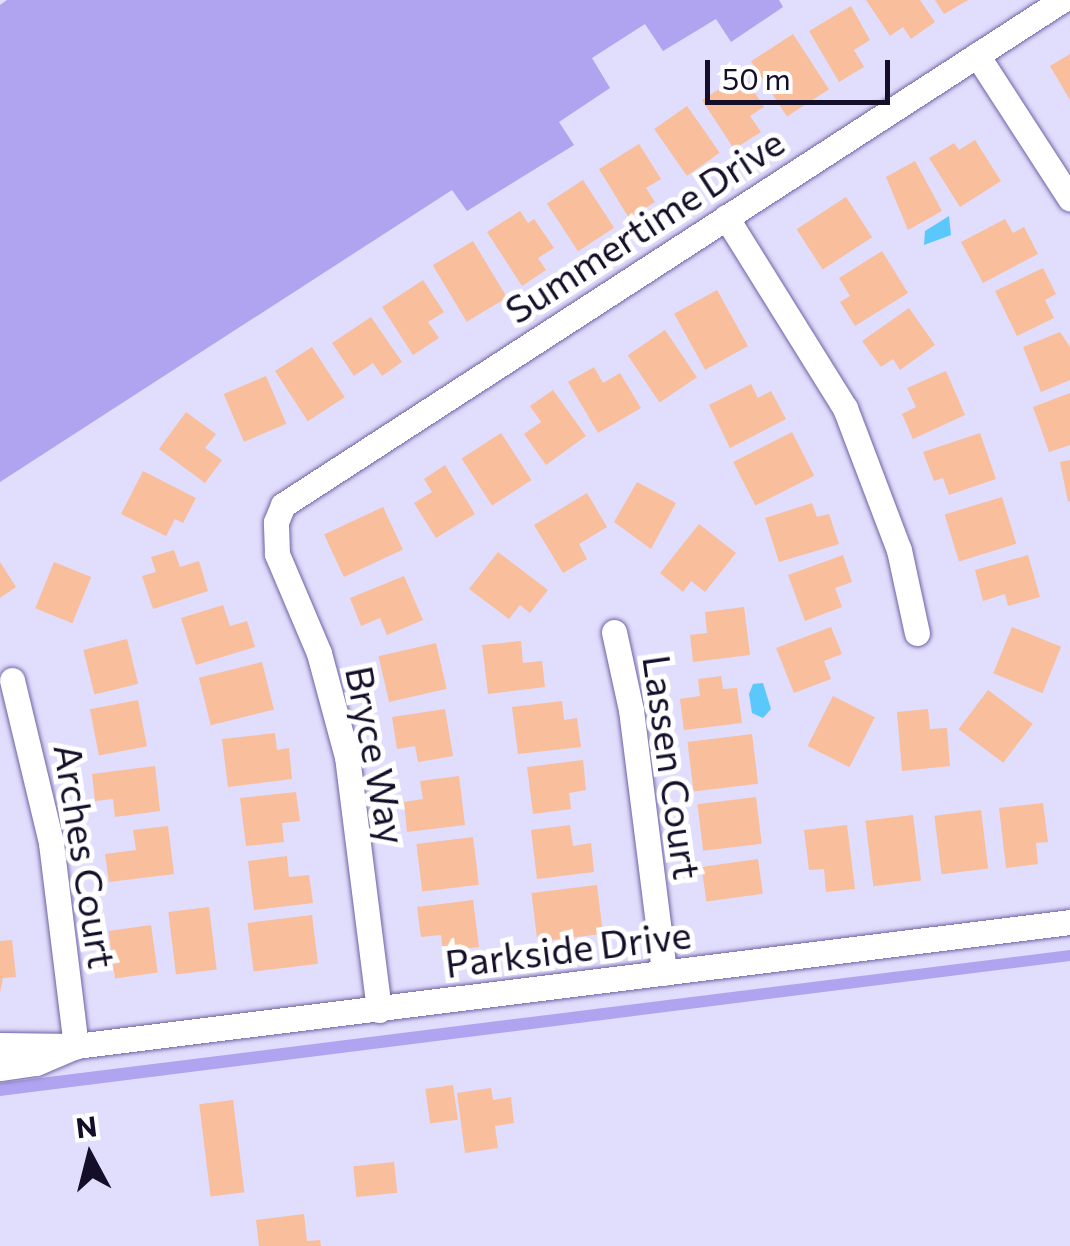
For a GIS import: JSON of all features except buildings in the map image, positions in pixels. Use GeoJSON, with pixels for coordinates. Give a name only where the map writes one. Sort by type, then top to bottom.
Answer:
{"type":"FeatureCollection","features":[{"type":"Feature","properties":{"kind":"street","name":"Summertime Drive"},"geometry":{"type":"LineString","coordinates":[[276,522],[298,492],[1062,0]]}},
{"type":"Feature","properties":{"kind":"street"},"geometry":{"type":"LineString","coordinates":[[977,55],[1070,199]]}},
{"type":"Feature","properties":{"kind":"street"},"geometry":{"type":"LineString","coordinates":[[726,217],[845,408],[899,550],[917,634]]}},
{"type":"Feature","properties":{"kind":"street","name":"Bryce Way"},"geometry":{"type":"LineString","coordinates":[[276,522],[278,554],[319,653],[347,756],[379,1010]]}},
{"type":"Feature","properties":{"kind":"street","name":"Lassen Court"},"geometry":{"type":"LineString","coordinates":[[614,632],[631,710],[664,973]]}},
{"type":"Feature","properties":{"kind":"street","name":"Arches Court"},"geometry":{"type":"LineString","coordinates":[[12,680],[51,844],[76,1046]]}},
{"type":"Feature","properties":{"kind":"street","name":"Parkside Drive"},"geometry":{"type":"LineString","coordinates":[[0,1044],[76,1046],[1070,922]]}},
{"type":"Feature","properties":{"kind":"street","name":"Parkside Drive"},"geometry":{"type":"LineString","coordinates":[[0,1068],[36,1063],[76,1046]]}},
{"type":"Feature","properties":{"kind":"shaded area"},"geometry":{"type":"Polygon","coordinates":[[[7,0],[779,0],[783,7],[731,42],[716,19],[663,51],[645,24],[592,58],[610,88],[559,122],[574,145],[467,211],[452,190],[0,482],[0,5],[7,0]]]}},
{"type":"Feature","properties":{"kind":"shaded area"},"geometry":{"type":"Polygon","coordinates":[[[1070,950],[1070,961],[0,1096],[0,1083],[1070,950]]]}},
{"type":"Feature","properties":{"kind":"water"},"geometry":{"type":"Polygon","coordinates":[[[949,216],[951,235],[924,245],[925,231],[949,216]]]}},
{"type":"Feature","properties":{"kind":"water"},"geometry":{"type":"Polygon","coordinates":[[[763,683],[771,709],[763,718],[752,713],[749,694],[753,684],[763,683]]]}}]}
